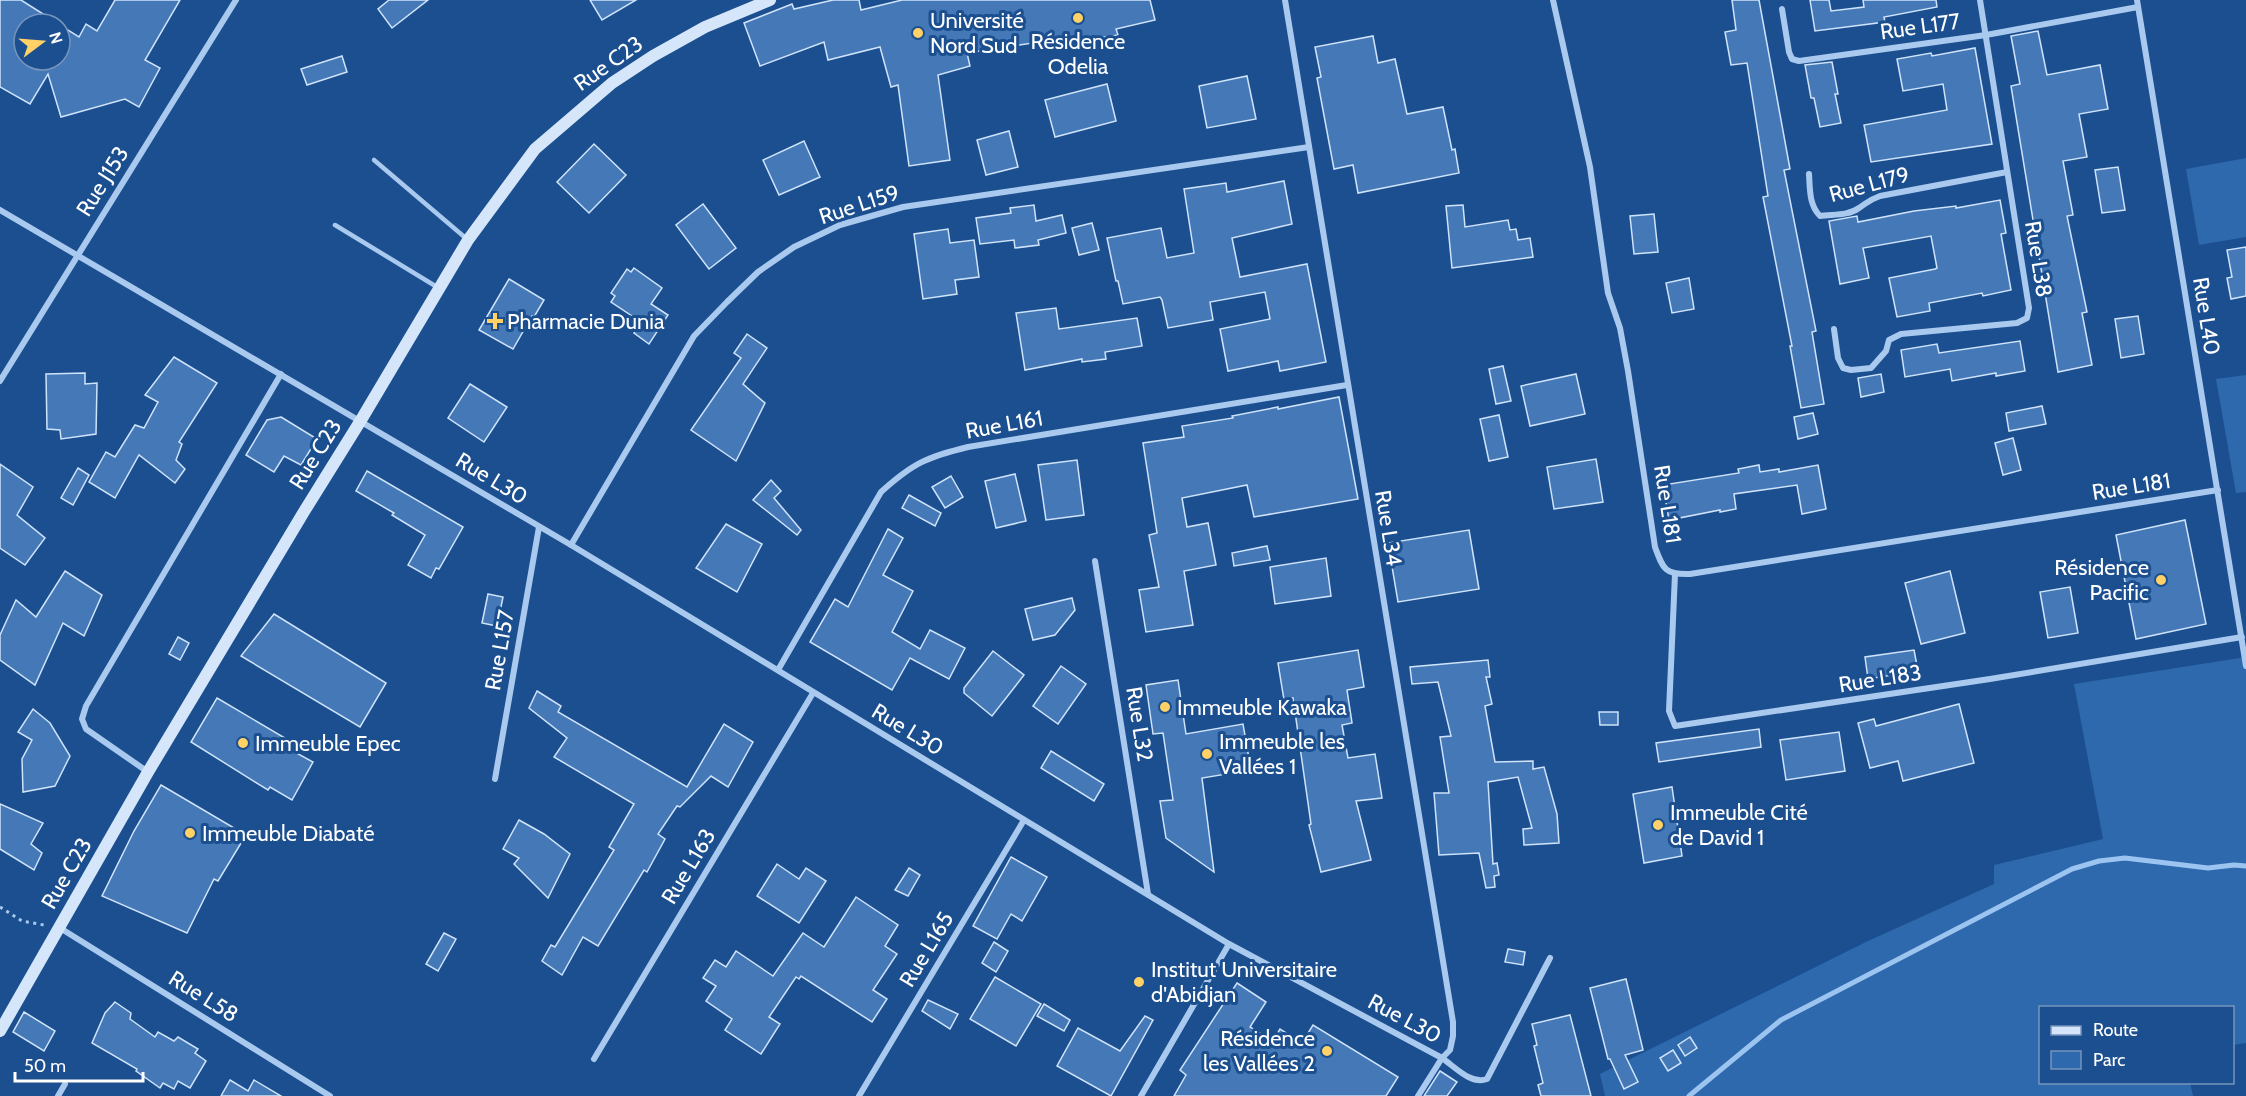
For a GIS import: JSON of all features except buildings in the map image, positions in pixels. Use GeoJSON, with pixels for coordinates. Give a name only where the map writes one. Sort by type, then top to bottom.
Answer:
{"type":"FeatureCollection","features":[{"type":"Feature","properties":{"kind":"street","name":"Rue J153"},"geometry":{"type":"LineString","coordinates":[[0,381],[236,0]]}},
{"type":"Feature","properties":{"kind":"street","name":"Rue C23"},"geometry":{"type":"LineString","coordinates":[[0,1031],[148,772],[468,240],[535,148],[612,83],[653,56],[705,27],[770,0]]}},
{"type":"Feature","properties":{"kind":"street","name":"Rue L34"},"geometry":{"type":"LineString","coordinates":[[1285,0],[1453,1022],[1450,1050],[1442,1058],[1418,1096]]}},
{"type":"Feature","properties":{"kind":"street","name":"Rue L181"},"geometry":{"type":"LineString","coordinates":[[1554,0],[1590,167],[1608,293],[1620,328],[1655,547],[1662,566],[1675,574],[1690,574],[2218,490]]}},
{"type":"Feature","properties":{"kind":"street","name":"Rue L38"},"geometry":{"type":"LineString","coordinates":[[1834,329],[1838,358],[1843,368],[1851,370],[1871,368],[1886,351],[1889,340],[1901,334],[2017,323],[2026,318],[2028,308],[1980,0]]}},
{"type":"Feature","properties":{"kind":"street","name":"Rue L177"},"geometry":{"type":"LineString","coordinates":[[1782,9],[1789,52],[1792,59],[1799,61],[1986,35],[2138,4]]}},
{"type":"Feature","properties":{"kind":"street","name":"Rue L40"},"geometry":{"type":"LineString","coordinates":[[2138,4],[2246,666]]}},
{"type":"Feature","properties":{"kind":"street","name":"Rue L159"},"geometry":{"type":"LineString","coordinates":[[572,545],[694,336],[758,272],[794,247],[840,225],[903,207],[1309,147]]}},
{"type":"Feature","properties":{"kind":"street","name":"Rue L179"},"geometry":{"type":"LineString","coordinates":[[1809,174],[1812,202],[1820,216],[1848,213],[1859,208],[1867,200],[1880,196],[2007,172]]}},
{"type":"Feature","properties":{"kind":"street","name":"Rue L30"},"geometry":{"type":"LineString","coordinates":[[0,210],[572,545],[1229,944],[1442,1058],[1473,1080],[1487,1079],[1550,958]]}},
{"type":"Feature","properties":{"kind":"street"},"geometry":{"type":"LineString","coordinates":[[148,772],[86,729],[82,719],[86,706],[281,374]]}},
{"type":"Feature","properties":{"kind":"street","name":"Rue L161"},"geometry":{"type":"LineString","coordinates":[[778,670],[881,492],[903,471],[932,456],[968,447],[1347,385]]}},
{"type":"Feature","properties":{"kind":"street","name":"Rue L157"},"geometry":{"type":"LineString","coordinates":[[495,779],[538,527]]}},
{"type":"Feature","properties":{"kind":"street","name":"Rue L32"},"geometry":{"type":"LineString","coordinates":[[1095,561],[1148,894]]}},
{"type":"Feature","properties":{"kind":"street","name":"Rue L183"},"geometry":{"type":"LineString","coordinates":[[1675,574],[1669,711],[1675,726],[1978,681],[2242,638]]}},
{"type":"Feature","properties":{"kind":"street","name":"Rue L163"},"geometry":{"type":"LineString","coordinates":[[594,1059],[813,693]]}},
{"type":"Feature","properties":{"kind":"street","name":"Rue L165"},"geometry":{"type":"LineString","coordinates":[[859,1096],[1024,820]]}},
{"type":"Feature","properties":{"kind":"street","name":"Rue L58"},"geometry":{"type":"LineString","coordinates":[[59,928],[330,1096]]}},
{"type":"Feature","properties":{"kind":"street"},"geometry":{"type":"LineString","coordinates":[[1141,1096],[1229,944]]}},
{"type":"Feature","properties":{"kind":"street"},"geometry":{"type":"LineString","coordinates":[[58,1096],[65,1084]]}},
{"type":"Feature","properties":{"kind":"lane"},"geometry":{"type":"LineString","coordinates":[[374,160],[468,240]]}},
{"type":"Feature","properties":{"kind":"lane"},"geometry":{"type":"LineString","coordinates":[[335,225],[440,289]]}},
{"type":"Feature","properties":{"kind":"path"},"geometry":{"type":"LineString","coordinates":[[0,907],[22,921],[59,928]]}},
{"type":"Feature","properties":{"kind":"green space"},"geometry":{"type":"Polygon","coordinates":[[[2246,158],[2246,237],[2199,245],[2186,169],[2246,158]]]}},
{"type":"Feature","properties":{"kind":"green space"},"geometry":{"type":"Polygon","coordinates":[[[2246,375],[2246,492],[2236,493],[2216,379],[2246,375]]]}},
{"type":"Feature","properties":{"kind":"green space"},"geometry":{"type":"Polygon","coordinates":[[[2246,657],[2246,1043],[2234,1045],[2234,1006],[2039,1006],[2039,1084],[2190,1084],[2193,1096],[1605,1096],[1600,1074],[1868,941],[1994,884],[1994,865],[2103,839],[2074,684],[2246,657]]]}},
{"type":"Feature","properties":{"kind":"waterway"},"geometry":{"type":"LineString","coordinates":[[1689,1096],[1781,1020],[2072,869],[2099,861],[2125,858],[2208,868],[2246,866]]}},
{"type":"Feature","properties":{"kind":"place","name":"Résidence Odelia"},"geometry":{"type":"Point","coordinates":[1078,18]}},
{"type":"Feature","properties":{"kind":"place","name":"Université Nord Sud"},"geometry":{"type":"Point","coordinates":[918,33]}},
{"type":"Feature","properties":{"kind":"place","name":"Pharmacie Dunia"},"geometry":{"type":"Point","coordinates":[495,321]}},
{"type":"Feature","properties":{"kind":"place","name":"Résidence Pacific"},"geometry":{"type":"Point","coordinates":[2161,580]}},
{"type":"Feature","properties":{"kind":"place","name":"Immeuble Kawaka"},"geometry":{"type":"Point","coordinates":[1165,707]}},
{"type":"Feature","properties":{"kind":"place","name":"Immeuble Epec"},"geometry":{"type":"Point","coordinates":[243,743]}},
{"type":"Feature","properties":{"kind":"place","name":"Immeuble les Vallées 1"},"geometry":{"type":"Point","coordinates":[1207,754]}},
{"type":"Feature","properties":{"kind":"place","name":"Immeuble Cité de David 1"},"geometry":{"type":"Point","coordinates":[1658,825]}},
{"type":"Feature","properties":{"kind":"place","name":"Immeuble Diabaté"},"geometry":{"type":"Point","coordinates":[190,833]}},
{"type":"Feature","properties":{"kind":"place","name":"Institut Universitaire d'Abidjan"},"geometry":{"type":"Point","coordinates":[1139,982]}},
{"type":"Feature","properties":{"kind":"place","name":"Résidence les Vallées 2"},"geometry":{"type":"Point","coordinates":[1327,1051]}}]}
